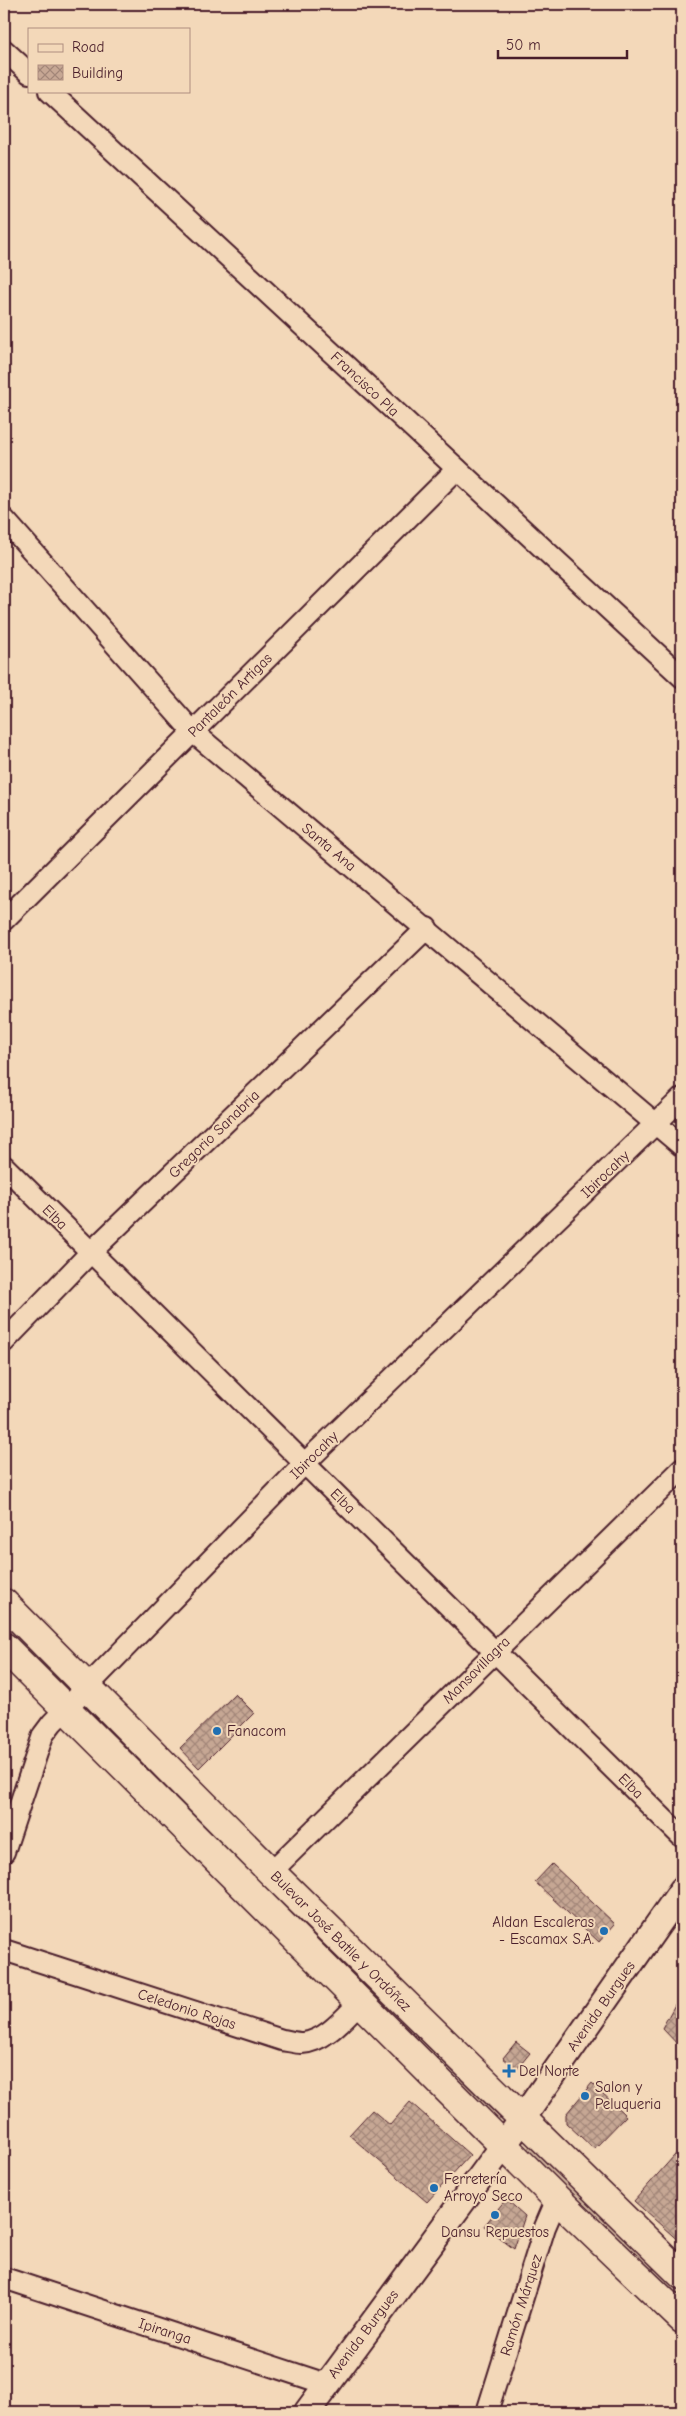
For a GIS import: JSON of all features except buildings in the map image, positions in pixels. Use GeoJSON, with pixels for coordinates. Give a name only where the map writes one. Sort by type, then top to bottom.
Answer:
{"type":"FeatureCollection","features":[{"type":"Feature","properties":{"kind":"main road","name":"Bulevar José Batlle y Ordóñez"},"geometry":{"type":"LineString","coordinates":[[4,1603],[271,1872],[682,2275]]}},
{"type":"Feature","properties":{"kind":"main road","name":"Bulevar José Batlle y Ordóñez"},"geometry":{"type":"LineString","coordinates":[[4,1647],[557,2198],[682,2319]]}},
{"type":"Feature","properties":{"kind":"street"},"geometry":{"type":"LineString","coordinates":[[4,50],[28,72]]}},
{"type":"Feature","properties":{"kind":"street","name":"Francisco Pla"},"geometry":{"type":"LineString","coordinates":[[49,92],[682,677]]}},
{"type":"Feature","properties":{"kind":"street","name":"Pantaleón Artigas"},"geometry":{"type":"LineString","coordinates":[[4,920],[457,469]]}},
{"type":"Feature","properties":{"kind":"street","name":"Santa Ana"},"geometry":{"type":"LineString","coordinates":[[4,520],[193,732],[682,1146]]}},
{"type":"Feature","properties":{"kind":"street","name":"Gregorio Sanabria"},"geometry":{"type":"LineString","coordinates":[[4,1342],[91,1252],[426,928]]}},
{"type":"Feature","properties":{"kind":"street","name":"Ibirocahy"},"geometry":{"type":"LineString","coordinates":[[4,1852],[43,1735],[305,1463],[682,1098]]}},
{"type":"Feature","properties":{"kind":"street","name":"Elba"},"geometry":{"type":"LineString","coordinates":[[4,1166],[682,1837]]}},
{"type":"Feature","properties":{"kind":"street","name":"Mansavillagra"},"geometry":{"type":"LineString","coordinates":[[271,1872],[682,1469]]}},
{"type":"Feature","properties":{"kind":"street","name":"Avenida Burgues"},"geometry":{"type":"LineString","coordinates":[[307,2412],[522,2120],[682,1890]]}},
{"type":"Feature","properties":{"kind":"street","name":"Celedonio Rojas"},"geometry":{"type":"LineString","coordinates":[[4,1950],[282,2040],[303,2043],[315,2040],[330,2031],[360,2002]]}},
{"type":"Feature","properties":{"kind":"street","name":"Ramón Márquez"},"geometry":{"type":"LineString","coordinates":[[487,2412],[545,2227],[557,2198]]}},
{"type":"Feature","properties":{"kind":"street","name":"Ipiranga"},"geometry":{"type":"LineString","coordinates":[[4,2278],[326,2384]]}},
{"type":"Feature","properties":{"kind":"green space"},"geometry":{"type":"Polygon","coordinates":[[[91,1713],[391,2009],[386,2014],[88,1714],[91,1713]]]}},
{"type":"Feature","properties":{"kind":"green space"},"geometry":{"type":"Polygon","coordinates":[[[402,2021],[500,2118],[495,2124],[397,2026],[402,2021]]]}},
{"type":"Feature","properties":{"kind":"green space"},"geometry":{"type":"Polygon","coordinates":[[[530,2146],[682,2294],[682,2304],[525,2152],[530,2146]]]}},
{"type":"Feature","properties":{"kind":"place","name":"Fanacom"},"geometry":{"type":"Point","coordinates":[217,1731]}},
{"type":"Feature","properties":{"kind":"place","name":"Aldan Escaleras - Escamax S.A."},"geometry":{"type":"Point","coordinates":[604,1931]}},
{"type":"Feature","properties":{"kind":"place","name":"Del Norte"},"geometry":{"type":"Point","coordinates":[509,2071]}},
{"type":"Feature","properties":{"kind":"place","name":"Salon y Peluqueria"},"geometry":{"type":"Point","coordinates":[585,2096]}},
{"type":"Feature","properties":{"kind":"place","name":"Ferretería Arroyo Seco"},"geometry":{"type":"Point","coordinates":[434,2188]}},
{"type":"Feature","properties":{"kind":"place","name":"Dansu Repuestos"},"geometry":{"type":"Point","coordinates":[495,2215]}}]}
